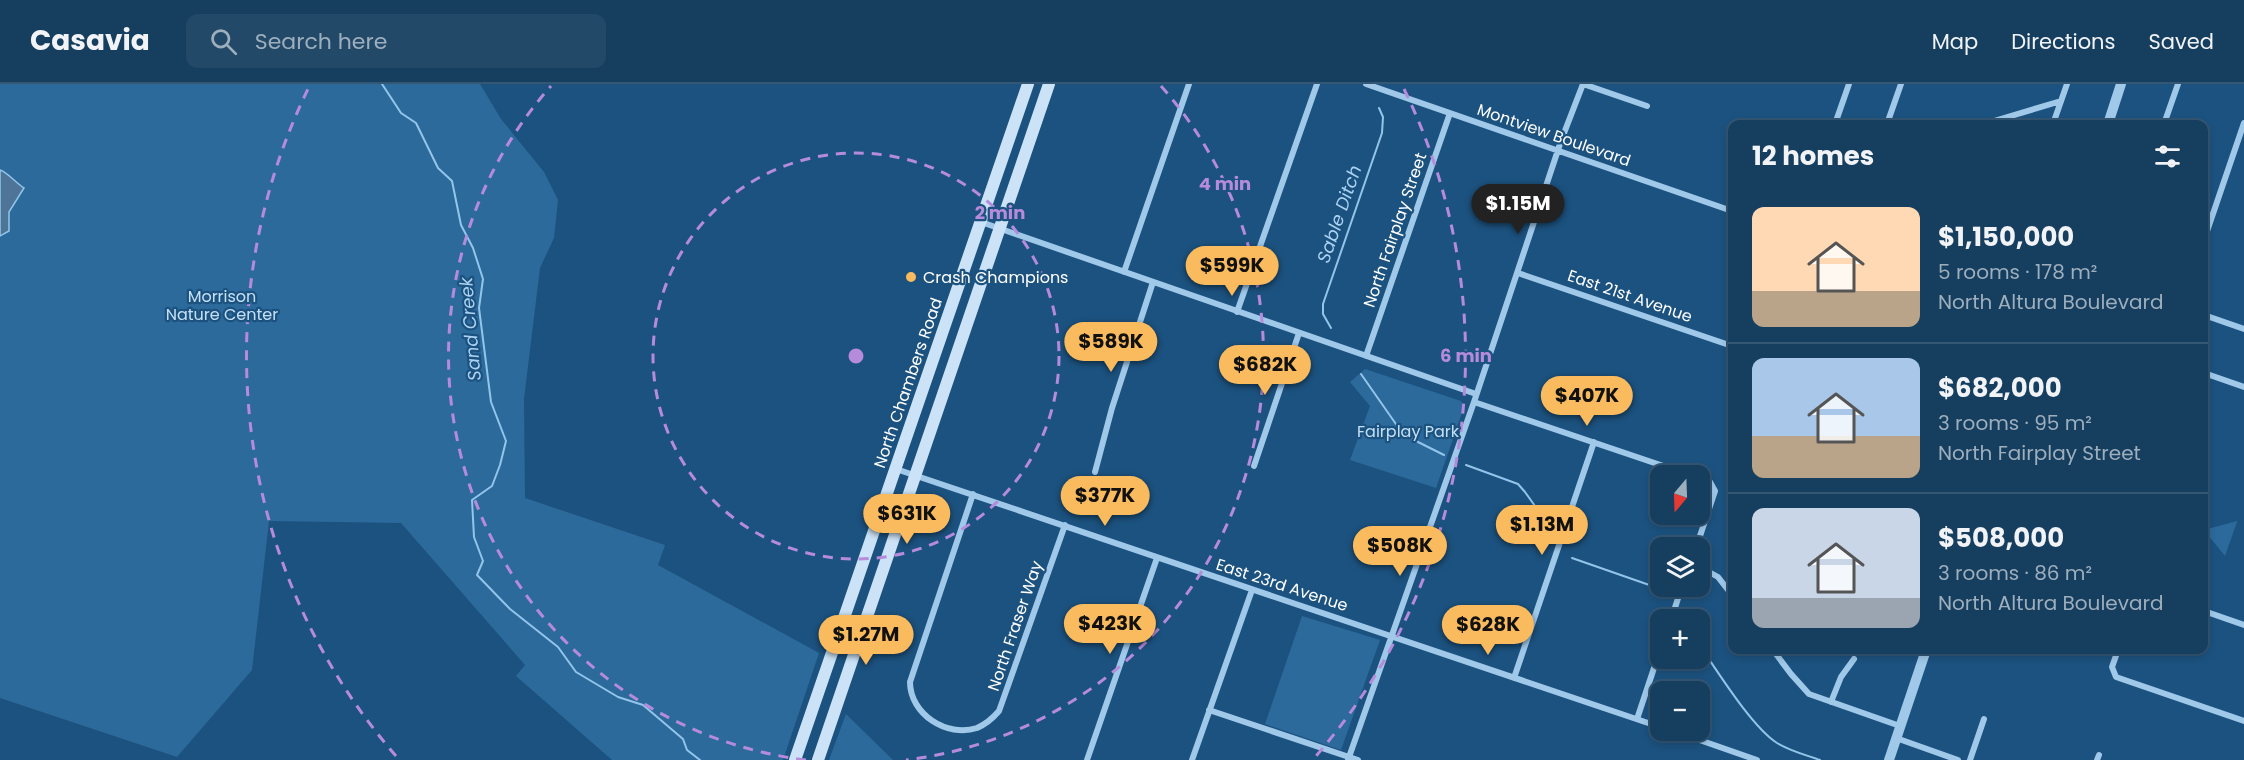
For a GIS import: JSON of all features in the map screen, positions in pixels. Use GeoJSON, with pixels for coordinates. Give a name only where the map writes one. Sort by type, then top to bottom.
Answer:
{"type":"FeatureCollection","features":[{"type":"Feature","properties":{"kind":"main road","name":"North Chambers Road"},"geometry":{"type":"LineString","coordinates":[[795,760],[1028,84]]}},
{"type":"Feature","properties":{"kind":"main road"},"geometry":{"type":"LineString","coordinates":[[818,760],[1049,84]]}},
{"type":"Feature","properties":{"kind":"street"},"geometry":{"type":"LineString","coordinates":[[1124,272],[1189,84]]}},
{"type":"Feature","properties":{"kind":"street"},"geometry":{"type":"LineString","coordinates":[[1237,312],[1317,84]]}},
{"type":"Feature","properties":{"kind":"street","name":"Montview Boulevard"},"geometry":{"type":"LineString","coordinates":[[1366,84],[1728,210]]}},
{"type":"Feature","properties":{"kind":"street"},"geometry":{"type":"LineString","coordinates":[[1348,758],[1583,84],[1647,106]]}},
{"type":"Feature","properties":{"kind":"street"},"geometry":{"type":"LineString","coordinates":[[1836,120],[1850,84]]}},
{"type":"Feature","properties":{"kind":"street"},"geometry":{"type":"LineString","coordinates":[[1888,120],[1901,84]]}},
{"type":"Feature","properties":{"kind":"street"},"geometry":{"type":"LineString","coordinates":[[2054,120],[2067,84]]}},
{"type":"Feature","properties":{"kind":"street"},"geometry":{"type":"LineString","coordinates":[[2109,120],[2121,84]]}},
{"type":"Feature","properties":{"kind":"street"},"geometry":{"type":"LineString","coordinates":[[2165,120],[2178,84]]}},
{"type":"Feature","properties":{"kind":"street"},"geometry":{"type":"LineString","coordinates":[[1997,120],[2061,101]]}},
{"type":"Feature","properties":{"kind":"street","name":"North Fairplay Street"},"geometry":{"type":"LineString","coordinates":[[1366,356],[1450,113]]}},
{"type":"Feature","properties":{"kind":"street"},"geometry":{"type":"LineString","coordinates":[[2208,228],[2244,123]]}},
{"type":"Feature","properties":{"kind":"street"},"geometry":{"type":"LineString","coordinates":[[981,222],[1366,356],[1661,465]]}},
{"type":"Feature","properties":{"kind":"street","name":"East 21st Avenue"},"geometry":{"type":"LineString","coordinates":[[1518,273],[1728,345]]}},
{"type":"Feature","properties":{"kind":"street"},"geometry":{"type":"LineString","coordinates":[[1095,471],[1112,408],[1153,282]]}},
{"type":"Feature","properties":{"kind":"street"},"geometry":{"type":"LineString","coordinates":[[2208,316],[2244,329]]}},
{"type":"Feature","properties":{"kind":"street"},"geometry":{"type":"LineString","coordinates":[[1254,466],[1299,333]]}},
{"type":"Feature","properties":{"kind":"street"},"geometry":{"type":"LineString","coordinates":[[2208,374],[2244,387]]}},
{"type":"Feature","properties":{"kind":"street"},"geometry":{"type":"LineString","coordinates":[[1514,678],[1594,442]]}},
{"type":"Feature","properties":{"kind":"street","name":"East 23rd Avenue"},"geometry":{"type":"LineString","coordinates":[[895,469],[1650,724]]}},
{"type":"Feature","properties":{"kind":"street"},"geometry":{"type":"LineString","coordinates":[[1710,482],[1714,489],[1710,502]]}},
{"type":"Feature","properties":{"kind":"street","name":"North Fraser Way"},"geometry":{"type":"LineString","coordinates":[[973,494],[910,682],[911,697],[916,707],[926,717],[943,725],[958,729],[974,729],[992,719],[999,711],[1065,525]]}},
{"type":"Feature","properties":{"kind":"street"},"geometry":{"type":"LineString","coordinates":[[1087,760],[1157,558]]}},
{"type":"Feature","properties":{"kind":"street"},"geometry":{"type":"LineString","coordinates":[[1710,573],[1718,577],[1728,590]]}},
{"type":"Feature","properties":{"kind":"street"},"geometry":{"type":"LineString","coordinates":[[1191,760],[1252,590]]}},
{"type":"Feature","properties":{"kind":"street"},"geometry":{"type":"LineString","coordinates":[[2208,612],[2244,625]]}},
{"type":"Feature","properties":{"kind":"street"},"geometry":{"type":"LineString","coordinates":[[1776,654],[1804,690],[1815,697],[1900,726]]}},
{"type":"Feature","properties":{"kind":"street"},"geometry":{"type":"LineString","coordinates":[[1889,760],[1925,654]]}},
{"type":"Feature","properties":{"kind":"street"},"geometry":{"type":"LineString","coordinates":[[2117,654],[2112,667],[2116,677],[2244,721]]}},
{"type":"Feature","properties":{"kind":"street"},"geometry":{"type":"LineString","coordinates":[[1832,702],[1840,677],[1854,659]]}},
{"type":"Feature","properties":{"kind":"street"},"geometry":{"type":"LineString","coordinates":[[1637,719],[1654,669]]}},
{"type":"Feature","properties":{"kind":"street"},"geometry":{"type":"LineString","coordinates":[[1209,710],[1358,760]]}},
{"type":"Feature","properties":{"kind":"street"},"geometry":{"type":"LineString","coordinates":[[1970,760],[1984,719]]}},
{"type":"Feature","properties":{"kind":"street"},"geometry":{"type":"LineString","coordinates":[[1896,738],[1958,760]]}},
{"type":"Feature","properties":{"kind":"street"},"geometry":{"type":"LineString","coordinates":[[1703,741],[1758,760]]}},
{"type":"Feature","properties":{"kind":"green space","name":"Morrison Nature Center"},"geometry":{"type":"Polygon","coordinates":[[[0,84],[480,84],[501,119],[544,172],[558,200],[554,238],[540,268],[524,399],[525,498],[665,545],[658,565],[819,653],[783,760],[612,760],[516,676],[525,665],[401,523],[269,521],[252,670],[177,757],[0,698],[0,84]]]}},
{"type":"Feature","properties":{"kind":"green space","name":"Fairplay Park"},"geometry":{"type":"Polygon","coordinates":[[[1365,369],[1461,401],[1464,407],[1436,488],[1350,460],[1370,406],[1350,382],[1365,369]]]}},
{"type":"Feature","properties":{"kind":"green space"},"geometry":{"type":"Polygon","coordinates":[[[2237,521],[2225,556],[2208,535],[2208,529],[2237,521]]]}},
{"type":"Feature","properties":{"kind":"green space"},"geometry":{"type":"Polygon","coordinates":[[[1302,616],[1380,640],[1341,750],[1265,724],[1302,616]]]}},
{"type":"Feature","properties":{"kind":"green space"},"geometry":{"type":"Polygon","coordinates":[[[846,714],[893,760],[829,760],[846,714]]]}},
{"type":"Feature","properties":{"kind":"shaded area"},"geometry":{"type":"Polygon","coordinates":[[[0,170],[24,188],[9,212],[9,231],[0,236],[0,170]]]}},
{"type":"Feature","properties":{"kind":"waterway","name":"Sand Creek"},"geometry":{"type":"LineString","coordinates":[[382,84],[401,113],[416,123],[438,168],[452,181],[461,225],[473,248],[483,279],[479,308],[491,402],[506,441],[492,486],[472,500],[474,537],[483,561],[477,575],[510,609],[558,647],[576,672],[618,697],[643,705],[683,739],[687,750],[700,760]]}},
{"type":"Feature","properties":{"kind":"waterway","name":"Sable Ditch"},"geometry":{"type":"LineString","coordinates":[[1331,328],[1323,314],[1323,304],[1382,133],[1383,117],[1379,108]]}},
{"type":"Feature","properties":{"kind":"waterway","name":"Sable Ditch"},"geometry":{"type":"LineString","coordinates":[[1361,374],[1398,427],[1414,440],[1444,455]]}},
{"type":"Feature","properties":{"kind":"waterway","name":"Sable Ditch"},"geometry":{"type":"LineString","coordinates":[[1466,465],[1518,484],[1550,527]]}},
{"type":"Feature","properties":{"kind":"waterway","name":"Sable Ditch"},"geometry":{"type":"LineString","coordinates":[[1572,558],[1650,585]]}},
{"type":"Feature","properties":{"kind":"waterway","name":"Sable Ditch"},"geometry":{"type":"LineString","coordinates":[[1710,660],[1736,698],[1767,735],[1787,748],[1820,760]]}},
{"type":"Feature","properties":{"kind":"place","name":"Crash Champions"},"geometry":{"type":"Point","coordinates":[911,277]}}]}
